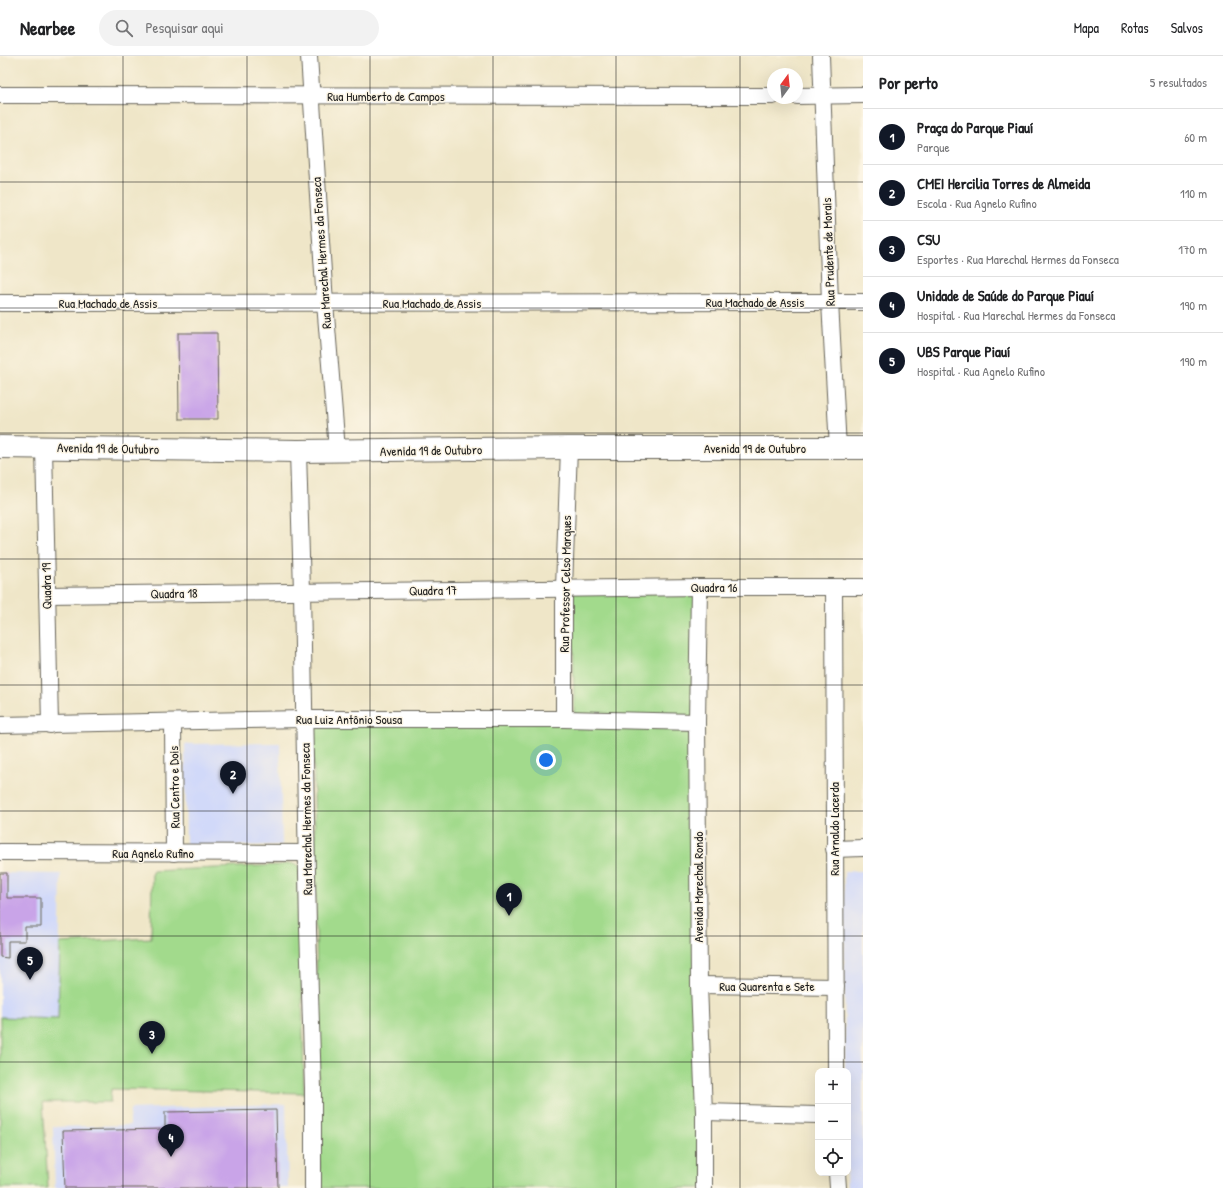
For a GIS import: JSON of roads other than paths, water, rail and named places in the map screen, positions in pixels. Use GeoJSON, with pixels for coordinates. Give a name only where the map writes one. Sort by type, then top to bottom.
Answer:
{"type":"FeatureCollection","features":[{"type":"Feature","properties":{"kind":"street","name":"Rua Marechal Hermes da Fonseca"},"geometry":{"type":"LineString","coordinates":[[309,56],[310,96],[324,303],[337,450]]}},
{"type":"Feature","properties":{"kind":"street","name":"Rua Prudente de Morais"},"geometry":{"type":"LineString","coordinates":[[821,56],[830,302],[838,448]]}},
{"type":"Feature","properties":{"kind":"street","name":"Rua Humberto de Campos"},"geometry":{"type":"LineString","coordinates":[[0,95],[767,96]]}},
{"type":"Feature","properties":{"kind":"street"},"geometry":{"type":"LineString","coordinates":[[803,96],[863,95]]}},
{"type":"Feature","properties":{"kind":"street","name":"Rua Machado de Assis"},"geometry":{"type":"LineString","coordinates":[[0,303],[863,302]]}},
{"type":"Feature","properties":{"kind":"street","name":"Avenida 19 de Outubro"},"geometry":{"type":"LineString","coordinates":[[0,447],[298,451],[569,448],[863,448]]}},
{"type":"Feature","properties":{"kind":"street","name":"Quadra 19"},"geometry":{"type":"LineString","coordinates":[[44,447],[50,725]]}},
{"type":"Feature","properties":{"kind":"street","name":"Rua Professor Celso Marques"},"geometry":{"type":"LineString","coordinates":[[564,720],[564,588],[569,448]]}},
{"type":"Feature","properties":{"kind":"street","name":"Rua Marechal Hermes da Fonseca"},"geometry":{"type":"LineString","coordinates":[[298,451],[302,591],[306,853],[313,1088],[313,1188]]}},
{"type":"Feature","properties":{"kind":"street","name":"Avenida Marechal Rondo"},"geometry":{"type":"LineString","coordinates":[[699,587],[697,722],[699,985],[704,1112],[704,1188]]}},
{"type":"Feature","properties":{"kind":"street","name":"Rua Arnaldo Lacerda"},"geometry":{"type":"LineString","coordinates":[[834,587],[836,1068]]}},
{"type":"Feature","properties":{"kind":"street","name":"Quadra 16"},"geometry":{"type":"LineString","coordinates":[[564,588],[863,587]]}},
{"type":"Feature","properties":{"kind":"street","name":"Quadra 17"},"geometry":{"type":"LineString","coordinates":[[302,591],[564,588]]}},
{"type":"Feature","properties":{"kind":"street","name":"Quadra 18"},"geometry":{"type":"LineString","coordinates":[[47,595],[302,591]]}},
{"type":"Feature","properties":{"kind":"street","name":"Rua Luiz Antônio Sousa"},"geometry":{"type":"LineString","coordinates":[[0,725],[304,719],[697,722]]}},
{"type":"Feature","properties":{"kind":"street","name":"Rua Centro e Dois"},"geometry":{"type":"LineString","coordinates":[[173,722],[174,853]]}},
{"type":"Feature","properties":{"kind":"street"},"geometry":{"type":"LineString","coordinates":[[834,849],[863,848]]}},
{"type":"Feature","properties":{"kind":"street","name":"Rua Agnelo Rufino"},"geometry":{"type":"LineString","coordinates":[[0,852],[306,853]]}},
{"type":"Feature","properties":{"kind":"street","name":"Rua Quarenta e Sete"},"geometry":{"type":"LineString","coordinates":[[699,985],[836,987]]}},
{"type":"Feature","properties":{"kind":"street"},"geometry":{"type":"LineString","coordinates":[[704,1112],[815,1115]]}},
{"type":"Feature","properties":{"kind":"street"},"geometry":{"type":"LineString","coordinates":[[837,1176],[838,1188]]}},
{"type":"Feature","properties":{"kind":"place","name":"CMEI Hercilia Torres de Almeida"},"geometry":{"type":"Point","coordinates":[233,794]}},
{"type":"Feature","properties":{"kind":"place","name":"Praça do Parque Piauí"},"geometry":{"type":"Point","coordinates":[509,916]}},
{"type":"Feature","properties":{"kind":"place","name":"UBS Parque Piauí"},"geometry":{"type":"Point","coordinates":[30,980]}},
{"type":"Feature","properties":{"kind":"place","name":"CSU"},"geometry":{"type":"Point","coordinates":[152,1054]}},
{"type":"Feature","properties":{"kind":"place","name":"Unidade de Saúde do Parque Piauí"},"geometry":{"type":"Point","coordinates":[171,1157]}}]}
